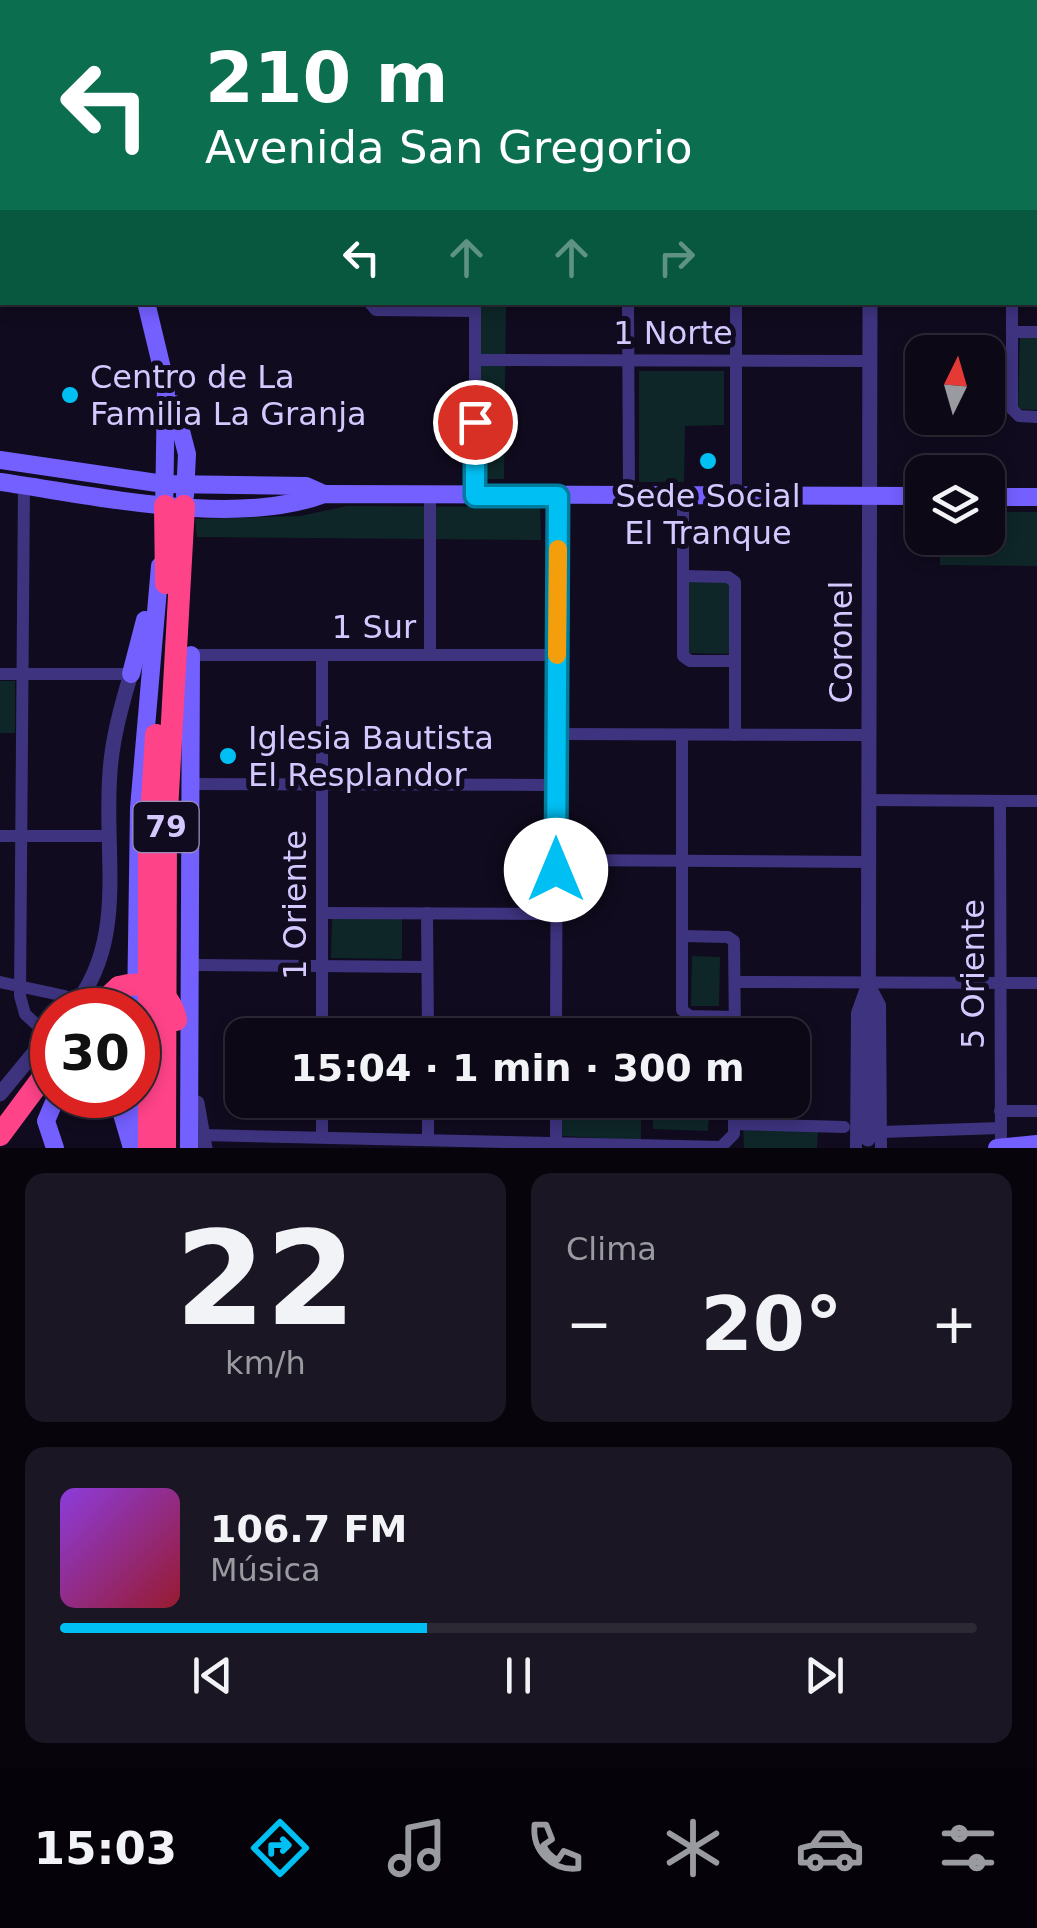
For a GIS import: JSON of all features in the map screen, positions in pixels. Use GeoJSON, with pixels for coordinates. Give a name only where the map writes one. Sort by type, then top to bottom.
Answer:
{"type":"FeatureCollection","features":[{"type":"Feature","properties":{"kind":"highway","name":"79"},"geometry":{"type":"LineString","coordinates":[[165,1148],[165,846],[182,554],[175,495]]}},
{"type":"Feature","properties":{"kind":"highway","name":"79"},"geometry":{"type":"LineString","coordinates":[[149,1148],[149,852],[175,495]]}},
{"type":"Feature","properties":{"kind":"highway"},"geometry":{"type":"LineString","coordinates":[[182,554],[190,655]]}},
{"type":"Feature","properties":{"kind":"highway"},"geometry":{"type":"LineString","coordinates":[[118,988],[140,984],[154,988]]}},
{"type":"Feature","properties":{"kind":"highway"},"geometry":{"type":"LineString","coordinates":[[160,993],[170,1001],[176,1020],[179,1148]]}},
{"type":"Feature","properties":{"kind":"highway"},"geometry":{"type":"LineString","coordinates":[[0,1135],[30,1095]]}},
{"type":"Feature","properties":{"kind":"main road"},"geometry":{"type":"LineString","coordinates":[[136,988],[139,808],[175,495],[166,385],[147,305]]}},
{"type":"Feature","properties":{"kind":"main road"},"geometry":{"type":"LineString","coordinates":[[0,460],[175,495]]}},
{"type":"Feature","properties":{"kind":"main road"},"geometry":{"type":"LineString","coordinates":[[0,482],[294,505],[324,494],[905,496]]}},
{"type":"Feature","properties":{"kind":"main road"},"geometry":{"type":"LineString","coordinates":[[131,674],[175,495]]}},
{"type":"Feature","properties":{"kind":"main road"},"geometry":{"type":"LineString","coordinates":[[1005,496],[1037,497]]}},
{"type":"Feature","properties":{"kind":"main road"},"geometry":{"type":"LineString","coordinates":[[190,655],[188,862],[199,1144]]}},
{"type":"Feature","properties":{"kind":"main road"},"geometry":{"type":"LineString","coordinates":[[188,862],[198,965]]}},
{"type":"Feature","properties":{"kind":"main road"},"geometry":{"type":"LineString","coordinates":[[47,1118],[55,1148]]}},
{"type":"Feature","properties":{"kind":"main road"},"geometry":{"type":"LineString","coordinates":[[123,1118],[133,1148]]}},
{"type":"Feature","properties":{"kind":"main road"},"geometry":{"type":"LineString","coordinates":[[133,1148],[134,1118]]}},
{"type":"Feature","properties":{"kind":"main road"},"geometry":{"type":"LineString","coordinates":[[999,1141],[1037,1144]]}},
{"type":"Feature","properties":{"kind":"street"},"geometry":{"type":"LineString","coordinates":[[372,305],[376,310],[475,307],[475,496]]}},
{"type":"Feature","properties":{"kind":"street"},"geometry":{"type":"LineString","coordinates":[[628,305],[629,496]]}},
{"type":"Feature","properties":{"kind":"street"},"geometry":{"type":"LineString","coordinates":[[736,305],[736,496]]}},
{"type":"Feature","properties":{"kind":"street","name":"Coronel"},"geometry":{"type":"LineString","coordinates":[[870,305],[871,1142]]}},
{"type":"Feature","properties":{"kind":"street"},"geometry":{"type":"LineString","coordinates":[[1012,305],[1012,409],[1019,416],[1037,417]]}},
{"type":"Feature","properties":{"kind":"street"},"geometry":{"type":"LineString","coordinates":[[1012,332],[1037,332]]}},
{"type":"Feature","properties":{"kind":"street","name":"1 Norte"},"geometry":{"type":"LineString","coordinates":[[475,360],[870,360]]}},
{"type":"Feature","properties":{"kind":"street"},"geometry":{"type":"LineString","coordinates":[[24,485],[20,987],[25,1014],[30,1018]]}},
{"type":"Feature","properties":{"kind":"street"},"geometry":{"type":"LineString","coordinates":[[430,495],[430,655]]}},
{"type":"Feature","properties":{"kind":"street"},"geometry":{"type":"LineString","coordinates":[[556,1018],[558,496]]}},
{"type":"Feature","properties":{"kind":"street"},"geometry":{"type":"LineString","coordinates":[[683,496],[682,656],[690,660],[735,661]]}},
{"type":"Feature","properties":{"kind":"street"},"geometry":{"type":"LineString","coordinates":[[683,576],[733,579],[735,735]]}},
{"type":"Feature","properties":{"kind":"street","name":"1 Sur"},"geometry":{"type":"LineString","coordinates":[[190,655],[557,655]]}},
{"type":"Feature","properties":{"kind":"street","name":"1 Oriente"},"geometry":{"type":"LineString","coordinates":[[322,655],[322,1018]]}},
{"type":"Feature","properties":{"kind":"street"},"geometry":{"type":"LineString","coordinates":[[0,674],[131,674],[111,762],[105,951],[94,980],[85,988]]}},
{"type":"Feature","properties":{"kind":"street"},"geometry":{"type":"LineString","coordinates":[[557,734],[868,736]]}},
{"type":"Feature","properties":{"kind":"street"},"geometry":{"type":"LineString","coordinates":[[682,735],[682,861],[682,936],[682,1010],[690,1016],[735,1016],[732,939],[682,936]]}},
{"type":"Feature","properties":{"kind":"street"},"geometry":{"type":"LineString","coordinates":[[188,784],[556,785]]}},
{"type":"Feature","properties":{"kind":"street"},"geometry":{"type":"LineString","coordinates":[[868,800],[1037,801]]}},
{"type":"Feature","properties":{"kind":"street","name":"5 Oriente"},"geometry":{"type":"LineString","coordinates":[[999,1141],[1000,800]]}},
{"type":"Feature","properties":{"kind":"street"},"geometry":{"type":"LineString","coordinates":[[0,836],[109,836]]}},
{"type":"Feature","properties":{"kind":"street"},"geometry":{"type":"LineString","coordinates":[[556,860],[868,862]]}},
{"type":"Feature","properties":{"kind":"street"},"geometry":{"type":"LineString","coordinates":[[322,914],[556,914]]}},
{"type":"Feature","properties":{"kind":"street"},"geometry":{"type":"LineString","coordinates":[[428,914],[428,1018]]}},
{"type":"Feature","properties":{"kind":"street"},"geometry":{"type":"LineString","coordinates":[[428,967],[198,965],[199,1144],[322,1136],[722,1146],[729,1143],[734,1118]]}},
{"type":"Feature","properties":{"kind":"street"},"geometry":{"type":"LineString","coordinates":[[0,982],[30,990]]}},
{"type":"Feature","properties":{"kind":"street"},"geometry":{"type":"LineString","coordinates":[[736,982],[1037,983]]}},
{"type":"Feature","properties":{"kind":"street"},"geometry":{"type":"LineString","coordinates":[[0,1094],[30,1058]]}},
{"type":"Feature","properties":{"kind":"street"},"geometry":{"type":"LineString","coordinates":[[1000,1111],[1037,1111]]}},
{"type":"Feature","properties":{"kind":"street"},"geometry":{"type":"LineString","coordinates":[[322,1118],[322,1136]]}},
{"type":"Feature","properties":{"kind":"street"},"geometry":{"type":"LineString","coordinates":[[428,1118],[428,1139]]}},
{"type":"Feature","properties":{"kind":"street"},"geometry":{"type":"LineString","coordinates":[[547,1144],[552,1118]]}},
{"type":"Feature","properties":{"kind":"street"},"geometry":{"type":"LineString","coordinates":[[734,1124],[844,1127]]}},
{"type":"Feature","properties":{"kind":"street"},"geometry":{"type":"LineString","coordinates":[[871,1142],[999,1141]]}},
{"type":"Feature","properties":{"kind":"green space"},"geometry":{"type":"Polygon","coordinates":[[[480,305],[506,305],[504,479],[479,479],[480,305]]]}},
{"type":"Feature","properties":{"kind":"green space"},"geometry":{"type":"Polygon","coordinates":[[[1020,336],[1037,337],[1037,410],[1018,409],[1020,336]]]}},
{"type":"Feature","properties":{"kind":"green space"},"geometry":{"type":"Polygon","coordinates":[[[639,371],[724,371],[724,425],[685,426],[684,482],[639,482],[639,371]]]}},
{"type":"Feature","properties":{"kind":"green space"},"geometry":{"type":"Polygon","coordinates":[[[347,506],[540,507],[541,540],[197,537],[195,519],[300,516],[347,506]]]}},
{"type":"Feature","properties":{"kind":"green space"},"geometry":{"type":"Polygon","coordinates":[[[1005,512],[1037,512],[1037,566],[940,565],[940,555],[1005,555],[1005,512]]]}},
{"type":"Feature","properties":{"kind":"green space"},"geometry":{"type":"Polygon","coordinates":[[[688,579],[727,580],[731,585],[731,654],[686,653],[688,579]]]}},
{"type":"Feature","properties":{"kind":"green space"},"geometry":{"type":"Polygon","coordinates":[[[0,681],[15,681],[15,733],[0,733],[0,681]]]}},
{"type":"Feature","properties":{"kind":"green space"},"geometry":{"type":"Polygon","coordinates":[[[332,918],[402,918],[402,959],[331,958],[332,918]]]}},
{"type":"Feature","properties":{"kind":"green space"},"geometry":{"type":"Polygon","coordinates":[[[692,956],[720,957],[719,1006],[691,1006],[692,956]]]}},
{"type":"Feature","properties":{"kind":"green space"},"geometry":{"type":"Polygon","coordinates":[[[561,1118],[641,1118],[641,1140],[561,1136],[561,1118]]]}},
{"type":"Feature","properties":{"kind":"green space"},"geometry":{"type":"Polygon","coordinates":[[[653,1118],[709,1118],[708,1131],[653,1129],[653,1118]]]}},
{"type":"Feature","properties":{"kind":"green space"},"geometry":{"type":"Polygon","coordinates":[[[743,1128],[818,1130],[817,1148],[744,1148],[743,1128]]]}},
{"type":"Feature","properties":{"kind":"slow traffic"},"geometry":{"type":"LineString","coordinates":[[557,655],[558,549]]}},
{"type":"Feature","properties":{"kind":"place","name":"Centro de La Familia La Granja"},"geometry":{"type":"Point","coordinates":[70,395]}},
{"type":"Feature","properties":{"kind":"place","name":"Sede Social El Tranque"},"geometry":{"type":"Point","coordinates":[708,461]}},
{"type":"Feature","properties":{"kind":"place","name":"Iglesia Bautista El Resplandor"},"geometry":{"type":"Point","coordinates":[228,756]}},
{"type":"Feature","properties":{"kind":"route"},"geometry":{"type":"LineString","coordinates":[[475,422],[475,496],[558,496],[556,870]]}}]}
